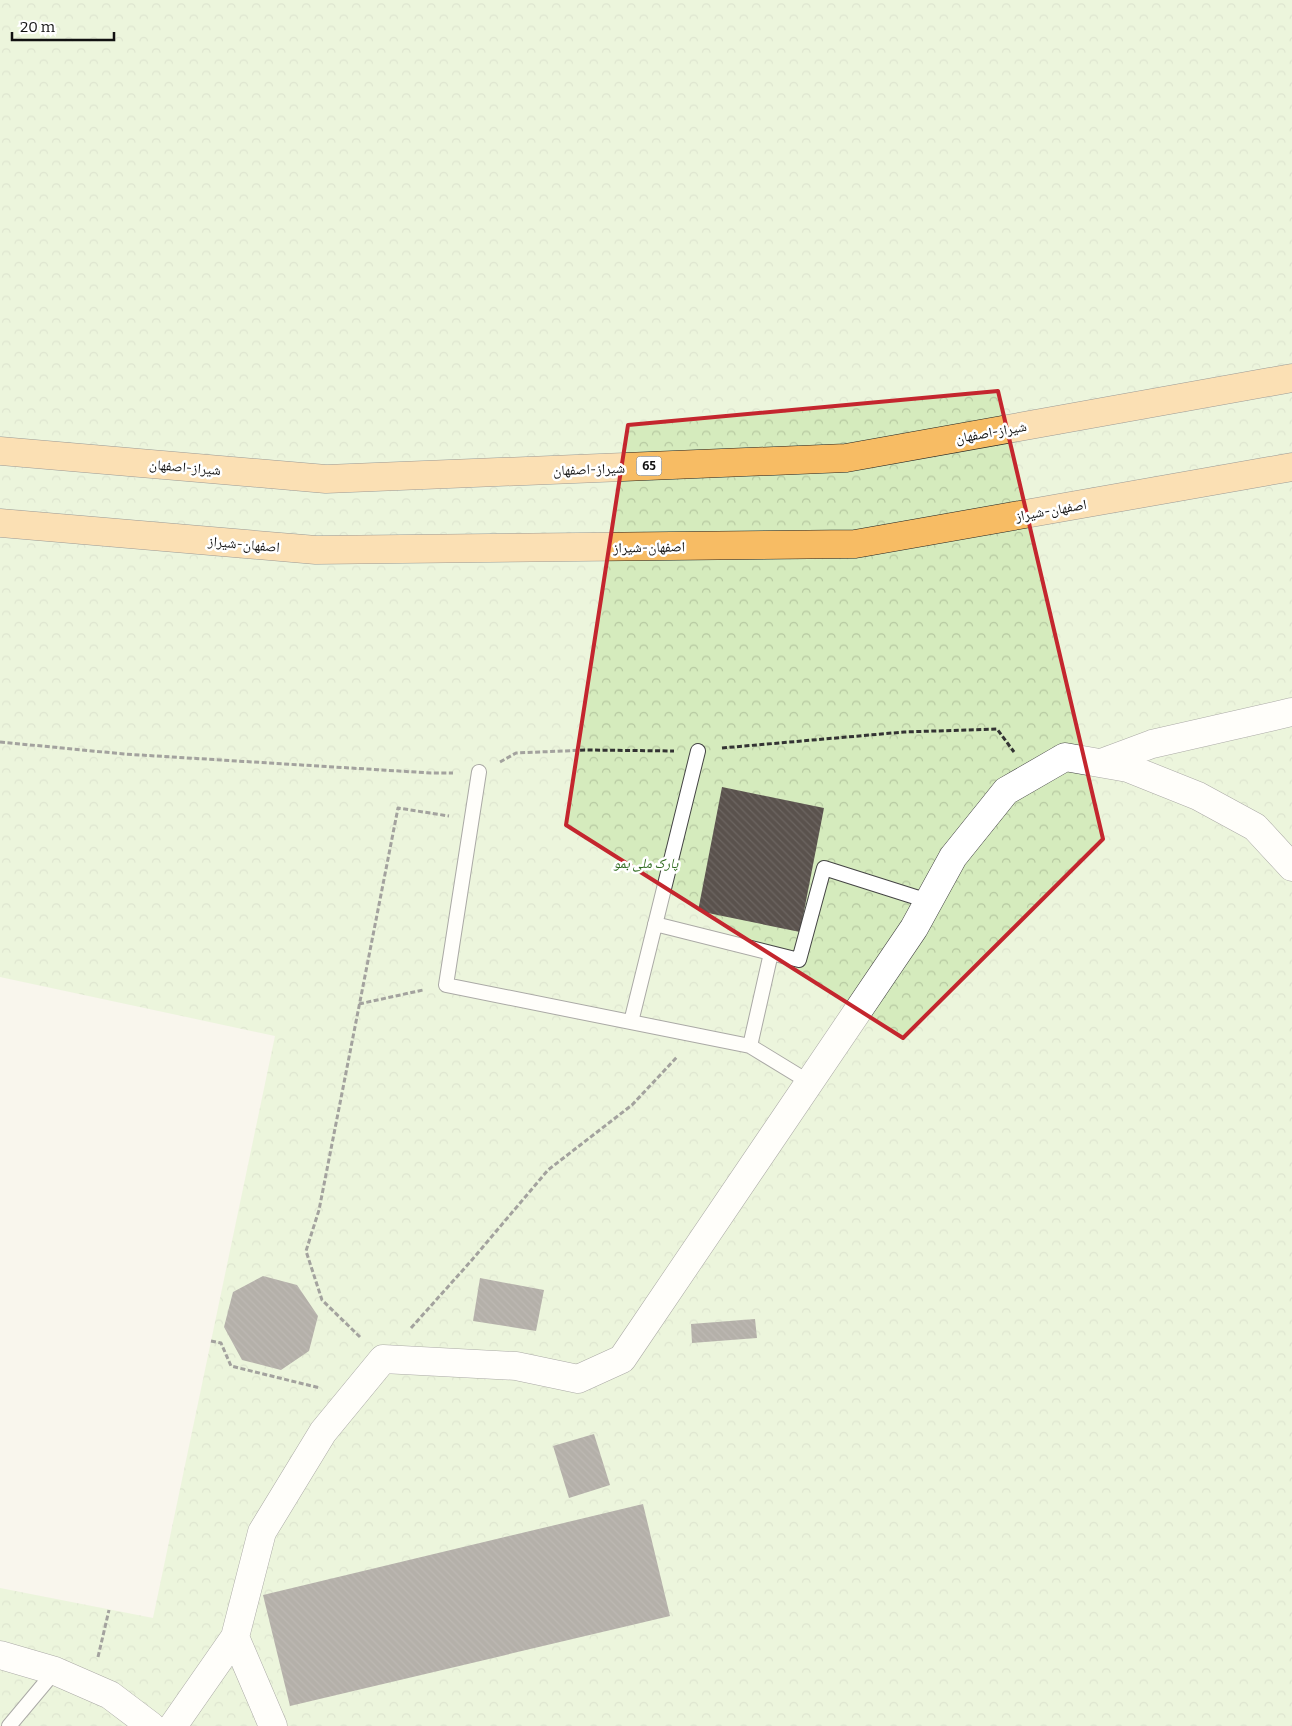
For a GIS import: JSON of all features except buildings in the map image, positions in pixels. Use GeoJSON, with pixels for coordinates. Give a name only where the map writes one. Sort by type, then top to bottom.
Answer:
{"type":"FeatureCollection","features":[{"type":"Feature","properties":{"kind":"highway","name":"شیراز-اصفهان"},"geometry":{"type":"LineString","coordinates":[[0,451],[326,479],[846,458],[1292,378]]}},
{"type":"Feature","properties":{"kind":"highway","name":"اصفهان-شیراز"},"geometry":{"type":"LineString","coordinates":[[0,522],[316,550],[855,544],[1292,467]]}},
{"type":"Feature","properties":{"kind":"street"},"geometry":{"type":"LineString","coordinates":[[1099,763],[1152,744],[1292,712]]}},
{"type":"Feature","properties":{"kind":"street"},"geometry":{"type":"LineString","coordinates":[[174,1726],[235,1638],[262,1532],[323,1432],[383,1359],[516,1366],[578,1378],[622,1359],[914,928],[953,857],[1006,791],[1065,758],[1128,768],[1198,796],[1255,827],[1292,866]]}},
{"type":"Feature","properties":{"kind":"street"},"geometry":{"type":"LineString","coordinates":[[235,1638],[273,1726]]}},
{"type":"Feature","properties":{"kind":"street"},"geometry":{"type":"LineString","coordinates":[[0,1655],[55,1671],[110,1695],[151,1726]]}},
{"type":"Feature","properties":{"kind":"lane"},"geometry":{"type":"LineString","coordinates":[[632,1022],[698,751]]}},
{"type":"Feature","properties":{"kind":"lane"},"geometry":{"type":"LineString","coordinates":[[479,772],[446,985],[750,1046],[809,1082]]}},
{"type":"Feature","properties":{"kind":"lane"},"geometry":{"type":"LineString","coordinates":[[655,924],[799,960],[824,868],[928,901]]}},
{"type":"Feature","properties":{"kind":"lane"},"geometry":{"type":"LineString","coordinates":[[750,1046],[771,953]]}},
{"type":"Feature","properties":{"kind":"lane"},"geometry":{"type":"LineString","coordinates":[[8,1726],[55,1671]]}},
{"type":"Feature","properties":{"kind":"path"},"geometry":{"type":"LineString","coordinates":[[0,742],[134,755],[431,773],[479,772],[516,753],[586,750],[698,751],[904,732],[997,729],[1031,777]]}},
{"type":"Feature","properties":{"kind":"path"},"geometry":{"type":"LineString","coordinates":[[472,819],[398,808],[319,1210],[306,1251],[322,1300],[383,1359],[471,1261],[548,1170],[632,1105],[698,1035]]}},
{"type":"Feature","properties":{"kind":"path"},"geometry":{"type":"LineString","coordinates":[[360,1004],[446,985]]}},
{"type":"Feature","properties":{"kind":"path"},"geometry":{"type":"LineString","coordinates":[[211,1341],[221,1343],[231,1366],[353,1396]]}},
{"type":"Feature","properties":{"kind":"path"},"geometry":{"type":"LineString","coordinates":[[91,1687],[109,1610]]}},
{"type":"Feature","properties":{"kind":"highlighted area"},"geometry":{"type":"Polygon","coordinates":[[[998,391],[1103,839],[903,1038],[566,825],[628,425],[998,391]]]}},
{"type":"Feature","properties":{"kind":"green space","name":"پارک ملی بمو"},"geometry":{"type":"Polygon","coordinates":[[[0,0],[1292,0],[1292,1726],[0,1726],[0,0]]]}},
{"type":"Feature","properties":{"kind":"shaded area"},"geometry":{"type":"Polygon","coordinates":[[[0,977],[275,1036],[153,1618],[0,1588],[0,977]]]}}]}
